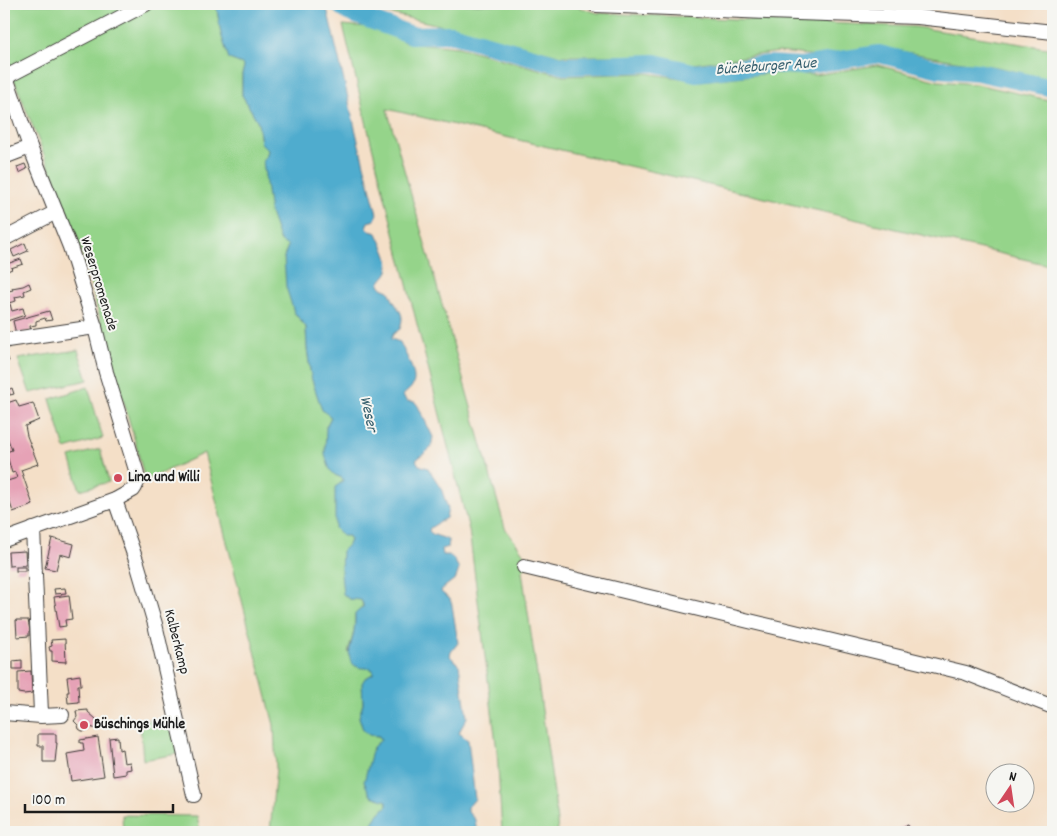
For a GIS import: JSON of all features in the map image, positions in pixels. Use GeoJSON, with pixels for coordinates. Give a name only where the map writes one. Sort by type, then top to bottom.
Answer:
{"type":"FeatureCollection","features":[{"type":"Feature","properties":{"kind":"street"},"geometry":{"type":"LineString","coordinates":[[4,75],[146,4]]}},
{"type":"Feature","properties":{"kind":"street"},"geometry":{"type":"LineString","coordinates":[[593,4],[918,17],[1053,32]]}},
{"type":"Feature","properties":{"kind":"street","name":"Weserpromenade"},"geometry":{"type":"LineString","coordinates":[[4,75],[30,147],[70,247],[95,327],[106,372],[138,480],[133,490],[115,500],[4,540]]}},
{"type":"Feature","properties":{"kind":"street"},"geometry":{"type":"LineString","coordinates":[[4,157],[30,147]]}},
{"type":"Feature","properties":{"kind":"street"},"geometry":{"type":"LineString","coordinates":[[4,239],[56,212]]}},
{"type":"Feature","properties":{"kind":"street"},"geometry":{"type":"LineString","coordinates":[[5,337],[95,327]]}},
{"type":"Feature","properties":{"kind":"street","name":"Kalberkamp"},"geometry":{"type":"LineString","coordinates":[[115,500],[155,624],[194,794]]}},
{"type":"Feature","properties":{"kind":"street"},"geometry":{"type":"LineString","coordinates":[[33,530],[41,713]]}},
{"type":"Feature","properties":{"kind":"street"},"geometry":{"type":"LineString","coordinates":[[524,567],[966,673],[1053,707]]}},
{"type":"Feature","properties":{"kind":"street"},"geometry":{"type":"LineString","coordinates":[[4,713],[41,716],[62,715]]}},
{"type":"Feature","properties":{"kind":"green space"},"geometry":{"type":"Polygon","coordinates":[[[4,4],[216,4],[218,16],[244,67],[242,95],[258,122],[261,143],[268,150],[267,155],[288,246],[284,257],[294,312],[306,327],[311,377],[322,409],[331,417],[326,427],[335,475],[343,480],[341,483],[350,540],[348,545],[362,605],[355,615],[354,632],[348,652],[373,670],[373,674],[362,685],[363,703],[359,717],[369,735],[379,736],[381,740],[387,806],[376,818],[369,832],[270,832],[276,768],[274,725],[204,453],[145,481],[77,237],[13,77],[4,42],[4,4]]]}},
{"type":"Feature","properties":{"kind":"green space"},"geometry":{"type":"Polygon","coordinates":[[[352,4],[568,4],[598,13],[916,27],[1053,49],[1053,80],[997,67],[885,48],[818,56],[779,52],[693,64],[653,56],[562,56],[352,4]]]}},
{"type":"Feature","properties":{"kind":"green space"},"geometry":{"type":"Polygon","coordinates":[[[343,25],[368,27],[395,36],[404,42],[458,47],[564,76],[645,73],[701,81],[772,73],[815,75],[877,65],[938,81],[976,84],[1053,101],[1053,266],[387,109],[505,528],[530,562],[522,571],[558,832],[502,832],[497,751],[469,530],[343,25]]]}},
{"type":"Feature","properties":{"kind":"green space"},"geometry":{"type":"Polygon","coordinates":[[[78,350],[88,380],[30,393],[18,359],[78,350]]]}},
{"type":"Feature","properties":{"kind":"green space"},"geometry":{"type":"Polygon","coordinates":[[[88,387],[103,438],[65,449],[50,399],[88,387]]]}},
{"type":"Feature","properties":{"kind":"green space"},"geometry":{"type":"Polygon","coordinates":[[[100,449],[109,482],[80,490],[70,457],[100,449]]]}},
{"type":"Feature","properties":{"kind":"green space"},"geometry":{"type":"Polygon","coordinates":[[[174,718],[183,753],[143,760],[140,721],[174,718]]]}},
{"type":"Feature","properties":{"kind":"green space"},"geometry":{"type":"Polygon","coordinates":[[[122,815],[197,816],[200,832],[123,832],[122,815]]]}},
{"type":"Feature","properties":{"kind":"water","name":"Weser"},"geometry":{"type":"Polygon","coordinates":[[[216,4],[326,4],[377,214],[375,220],[368,222],[366,227],[370,231],[377,233],[389,262],[388,271],[379,284],[382,288],[389,291],[402,315],[400,329],[393,334],[391,339],[400,342],[414,375],[412,386],[403,396],[407,401],[415,402],[418,406],[433,437],[431,448],[416,460],[419,465],[428,468],[441,488],[448,509],[446,518],[430,528],[429,531],[449,541],[448,547],[442,549],[443,555],[449,555],[454,559],[459,569],[456,578],[442,589],[441,592],[450,599],[452,605],[458,643],[450,656],[459,665],[467,717],[459,733],[468,740],[475,799],[468,807],[468,810],[475,820],[477,832],[369,832],[373,821],[387,806],[387,801],[371,796],[364,782],[373,747],[381,740],[379,736],[369,735],[363,730],[359,717],[363,703],[362,683],[365,678],[373,674],[373,670],[360,668],[353,664],[349,656],[355,614],[363,607],[363,604],[361,600],[349,599],[343,594],[341,573],[342,551],[350,540],[348,536],[342,536],[335,528],[335,487],[343,480],[330,470],[325,455],[326,427],[331,417],[322,410],[311,377],[306,327],[294,312],[286,287],[284,257],[288,246],[280,241],[270,213],[263,161],[268,150],[261,143],[258,122],[242,95],[244,67],[242,64],[229,59],[221,34],[216,4]]]}},
{"type":"Feature","properties":{"kind":"building"},"geometry":{"type":"Polygon","coordinates":[[[4,104],[6,104],[12,118],[4,121],[4,104]]]}},
{"type":"Feature","properties":{"kind":"building"},"geometry":{"type":"Polygon","coordinates":[[[25,164],[27,169],[19,173],[17,167],[25,164]]]}},
{"type":"Feature","properties":{"kind":"building"},"geometry":{"type":"Polygon","coordinates":[[[25,243],[28,251],[14,257],[11,250],[25,243]]]}},
{"type":"Feature","properties":{"kind":"building"},"geometry":{"type":"Polygon","coordinates":[[[21,259],[23,264],[5,272],[7,280],[4,282],[4,265],[21,259]]]}},
{"type":"Feature","properties":{"kind":"building"},"geometry":{"type":"Polygon","coordinates":[[[29,283],[31,288],[24,291],[25,295],[15,297],[16,301],[4,304],[4,292],[29,283]]]}},
{"type":"Feature","properties":{"kind":"building"},"geometry":{"type":"Polygon","coordinates":[[[10,304],[12,311],[23,308],[25,315],[4,322],[4,306],[10,304]]]}},
{"type":"Feature","properties":{"kind":"building"},"geometry":{"type":"Polygon","coordinates":[[[49,311],[52,320],[46,321],[45,318],[36,321],[36,325],[30,326],[31,331],[16,334],[13,321],[49,311]]]}},
{"type":"Feature","properties":{"kind":"building"},"geometry":{"type":"Polygon","coordinates":[[[6,353],[9,361],[4,363],[4,354],[6,353]]]}},
{"type":"Feature","properties":{"kind":"building"},"geometry":{"type":"Polygon","coordinates":[[[12,388],[14,394],[10,395],[8,390],[12,388]]]}},
{"type":"Feature","properties":{"kind":"building"},"geometry":{"type":"Polygon","coordinates":[[[16,400],[19,407],[33,403],[39,420],[25,426],[38,464],[21,470],[33,505],[13,512],[4,482],[17,478],[15,472],[12,473],[6,452],[12,450],[4,429],[4,404],[16,400]]]}},
{"type":"Feature","properties":{"kind":"building"},"geometry":{"type":"Polygon","coordinates":[[[52,538],[74,544],[71,557],[60,554],[56,570],[45,568],[52,538]]]}},
{"type":"Feature","properties":{"kind":"building"},"geometry":{"type":"Polygon","coordinates":[[[25,551],[26,565],[9,566],[8,552],[25,551]]]}},
{"type":"Feature","properties":{"kind":"building"},"geometry":{"type":"Polygon","coordinates":[[[16,567],[25,567],[25,571],[16,571],[16,567]]]}},
{"type":"Feature","properties":{"kind":"building"},"geometry":{"type":"Polygon","coordinates":[[[65,588],[66,593],[55,594],[54,589],[65,588]]]}},
{"type":"Feature","properties":{"kind":"building"},"geometry":{"type":"Polygon","coordinates":[[[69,595],[72,619],[65,620],[66,626],[59,627],[54,597],[69,595]]]}},
{"type":"Feature","properties":{"kind":"building"},"geometry":{"type":"Polygon","coordinates":[[[16,620],[28,620],[29,636],[17,637],[16,620]]]}},
{"type":"Feature","properties":{"kind":"building"},"geometry":{"type":"Polygon","coordinates":[[[65,639],[66,662],[52,661],[52,651],[50,651],[49,647],[52,646],[51,640],[65,639]]]}},
{"type":"Feature","properties":{"kind":"building"},"geometry":{"type":"Polygon","coordinates":[[[4,641],[7,641],[8,651],[4,651],[4,641]]]}},
{"type":"Feature","properties":{"kind":"building"},"geometry":{"type":"Polygon","coordinates":[[[22,660],[22,669],[13,669],[13,661],[22,660]]]}},
{"type":"Feature","properties":{"kind":"building"},"geometry":{"type":"Polygon","coordinates":[[[31,671],[32,693],[18,693],[18,672],[31,671]]]}},
{"type":"Feature","properties":{"kind":"building"},"geometry":{"type":"Polygon","coordinates":[[[80,675],[81,685],[78,685],[79,702],[68,703],[67,677],[80,675]]]}},
{"type":"Feature","properties":{"kind":"building"},"geometry":{"type":"Polygon","coordinates":[[[88,710],[96,719],[97,729],[90,727],[86,731],[82,731],[74,721],[77,717],[76,711],[88,710]]]}},
{"type":"Feature","properties":{"kind":"building"},"geometry":{"type":"Polygon","coordinates":[[[38,734],[56,734],[55,762],[43,762],[43,746],[38,746],[38,734]]]}},
{"type":"Feature","properties":{"kind":"building"},"geometry":{"type":"Polygon","coordinates":[[[98,737],[104,776],[71,781],[67,754],[84,751],[83,743],[80,743],[80,740],[98,737]]]}},
{"type":"Feature","properties":{"kind":"building"},"geometry":{"type":"Polygon","coordinates":[[[118,737],[119,750],[122,749],[124,763],[130,762],[131,769],[126,770],[126,774],[113,776],[109,738],[118,737]]]}},
{"type":"Feature","properties":{"kind":"building"},"geometry":{"type":"Polygon","coordinates":[[[908,825],[911,832],[900,832],[899,828],[908,825]]]}},
{"type":"Feature","properties":{"kind":"waterway","name":"Bückeburger Aue"},"geometry":{"type":"LineString","coordinates":[[338,4],[348,12],[412,35],[451,34],[565,66],[655,63],[696,73],[770,64],[801,66],[879,54],[939,69],[977,72],[1053,88]]}},
{"type":"Feature","properties":{"kind":"place","name":"Lina und Willi"},"geometry":{"type":"Point","coordinates":[118,478]}},
{"type":"Feature","properties":{"kind":"place","name":"Büschings Mühle"},"geometry":{"type":"Point","coordinates":[84,725]}}]}
